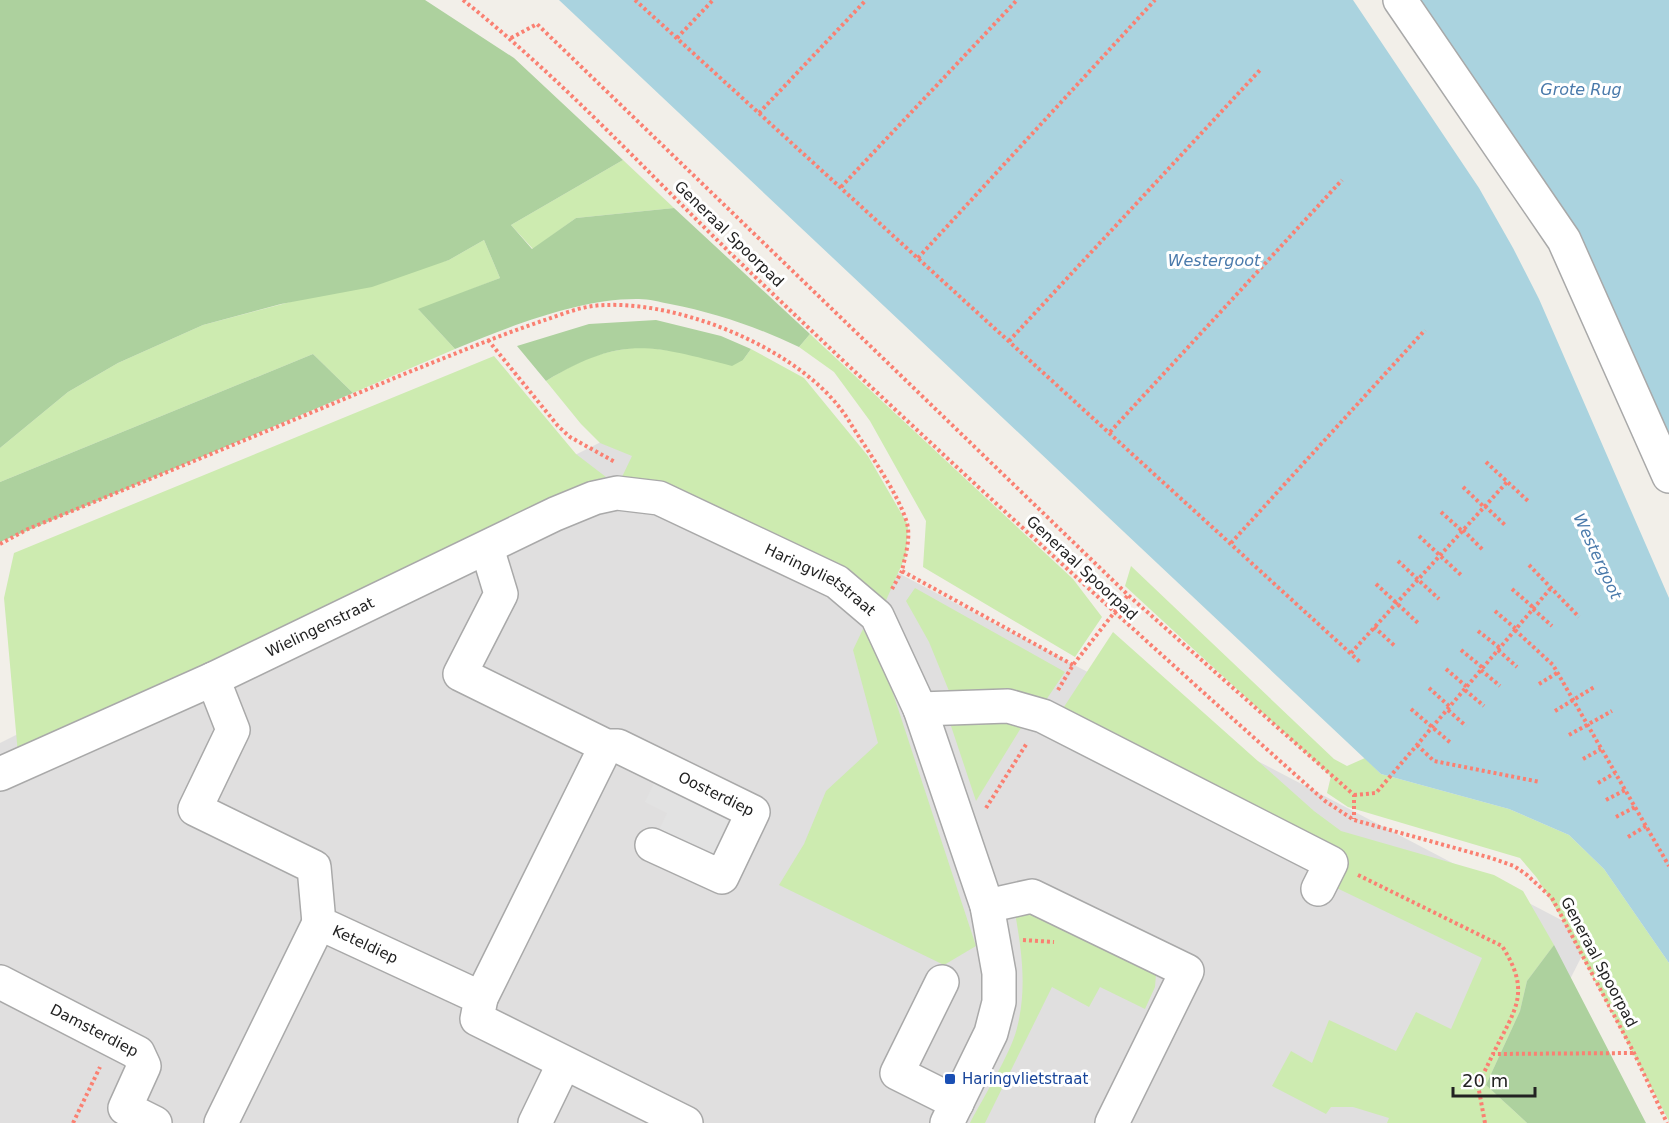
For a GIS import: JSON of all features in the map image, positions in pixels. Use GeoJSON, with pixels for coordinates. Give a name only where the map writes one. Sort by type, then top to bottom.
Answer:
{"type":"FeatureCollection","features":[{"type":"Feature","properties":{"kind":"street"},"geometry":{"type":"LineString","coordinates":[[1400,0],[1564,240],[1669,476]]}},
{"type":"Feature","properties":{"kind":"street","name":"Wielingenstraat"},"geometry":{"type":"LineString","coordinates":[[0,774],[213,679],[555,514],[594,498],[618,493],[642,494]]}},
{"type":"Feature","properties":{"kind":"street","name":"Haringvlietstraat"},"geometry":{"type":"LineString","coordinates":[[642,494],[673,502],[837,582],[877,616],[920,709],[987,906],[999,973],[999,1002],[991,1033],[952,1113],[897,1073],[942,982]]}},
{"type":"Feature","properties":{"kind":"street","name":"Oosterdiep"},"geometry":{"type":"LineString","coordinates":[[487,548],[501,594],[460,675],[606,746],[618,746],[753,812],[722,877],[652,844]]}},
{"type":"Feature","properties":{"kind":"street","name":"Keteldiep"},"geometry":{"type":"LineString","coordinates":[[213,679],[232,730],[195,809],[314,867],[319,923],[481,998]]}},
{"type":"Feature","properties":{"kind":"street"},"geometry":{"type":"LineString","coordinates":[[920,709],[1008,706],[1043,716],[1325,876]]}},
{"type":"Feature","properties":{"kind":"street"},"geometry":{"type":"LineString","coordinates":[[606,746],[481,998],[477,1019],[686,1123]]}},
{"type":"Feature","properties":{"kind":"street"},"geometry":{"type":"LineString","coordinates":[[987,906],[1032,896],[1187,971],[1112,1123]]}},
{"type":"Feature","properties":{"kind":"street"},"geometry":{"type":"LineString","coordinates":[[221,1123],[319,923]]}},
{"type":"Feature","properties":{"kind":"street","name":"Damsterdiep"},"geometry":{"type":"LineString","coordinates":[[0,982],[138,1053],[144,1066],[125,1108],[155,1123]]}},
{"type":"Feature","properties":{"kind":"street"},"geometry":{"type":"LineString","coordinates":[[535,1123],[564,1063]]}},
{"type":"Feature","properties":{"kind":"path","name":"Generaal Spoorpad"},"geometry":{"type":"LineString","coordinates":[[463,0],[511,39],[749,272],[1112,612],[1325,801],[1354,820],[1515,866],[1552,898],[1634,1053],[1667,1123]]}},
{"type":"Feature","properties":{"kind":"path"},"geometry":{"type":"LineString","coordinates":[[635,0],[1361,663]]}},
{"type":"Feature","properties":{"kind":"path"},"geometry":{"type":"LineString","coordinates":[[677,38],[713,0]]}},
{"type":"Feature","properties":{"kind":"path"},"geometry":{"type":"LineString","coordinates":[[759,113],[866,0]]}},
{"type":"Feature","properties":{"kind":"path"},"geometry":{"type":"LineString","coordinates":[[841,187],[1017,0]]}},
{"type":"Feature","properties":{"kind":"path"},"geometry":{"type":"LineString","coordinates":[[918,258],[1155,0]]}},
{"type":"Feature","properties":{"kind":"path"},"geometry":{"type":"LineString","coordinates":[[511,39],[537,24],[1128,596],[1354,795],[1376,793],[1550,589]]}},
{"type":"Feature","properties":{"kind":"path"},"geometry":{"type":"LineString","coordinates":[[1009,341],[1260,70]]}},
{"type":"Feature","properties":{"kind":"path"},"geometry":{"type":"LineString","coordinates":[[1110,432],[1342,180]]}},
{"type":"Feature","properties":{"kind":"path"},"geometry":{"type":"LineString","coordinates":[[0,544],[28,529],[488,340],[573,310],[606,304],[662,310],[706,320],[760,345],[809,378],[841,409],[899,504],[907,525],[908,544],[902,571],[1072,665]]}},
{"type":"Feature","properties":{"kind":"path"},"geometry":{"type":"LineString","coordinates":[[1231,543],[1425,330]]}},
{"type":"Feature","properties":{"kind":"path"},"geometry":{"type":"LineString","coordinates":[[488,340],[558,426],[570,436],[623,466],[642,494]]}},
{"type":"Feature","properties":{"kind":"path"},"geometry":{"type":"LineString","coordinates":[[1486,462],[1528,501]]}},
{"type":"Feature","properties":{"kind":"path"},"geometry":{"type":"LineString","coordinates":[[1351,653],[1507,482]]}},
{"type":"Feature","properties":{"kind":"path"},"geometry":{"type":"LineString","coordinates":[[1463,488],[1506,526]]}},
{"type":"Feature","properties":{"kind":"path"},"geometry":{"type":"LineString","coordinates":[[1441,512],[1484,549]]}},
{"type":"Feature","properties":{"kind":"path"},"geometry":{"type":"LineString","coordinates":[[1419,536],[1461,575]]}},
{"type":"Feature","properties":{"kind":"path"},"geometry":{"type":"LineString","coordinates":[[1398,561],[1439,599]]}},
{"type":"Feature","properties":{"kind":"path"},"geometry":{"type":"LineString","coordinates":[[1529,565],[1579,617]]}},
{"type":"Feature","properties":{"kind":"path"},"geometry":{"type":"LineString","coordinates":[[1376,584],[1418,623]]}},
{"type":"Feature","properties":{"kind":"path"},"geometry":{"type":"LineString","coordinates":[[1512,590],[1552,626]]}},
{"type":"Feature","properties":{"kind":"path"},"geometry":{"type":"LineString","coordinates":[[1112,612],[1128,596]]}},
{"type":"Feature","properties":{"kind":"path"},"geometry":{"type":"LineString","coordinates":[[1495,611],[1552,665],[1668,863]]}},
{"type":"Feature","properties":{"kind":"path"},"geometry":{"type":"LineString","coordinates":[[1374,627],[1396,647]]}},
{"type":"Feature","properties":{"kind":"path"},"geometry":{"type":"LineString","coordinates":[[1478,631],[1517,667]]}},
{"type":"Feature","properties":{"kind":"path"},"geometry":{"type":"LineString","coordinates":[[1461,650],[1500,686]]}},
{"type":"Feature","properties":{"kind":"path"},"geometry":{"type":"LineString","coordinates":[[1446,669],[1484,706]]}},
{"type":"Feature","properties":{"kind":"path"},"geometry":{"type":"LineString","coordinates":[[1539,684],[1557,674]]}},
{"type":"Feature","properties":{"kind":"path"},"geometry":{"type":"LineString","coordinates":[[1555,711],[1596,686]]}},
{"type":"Feature","properties":{"kind":"path"},"geometry":{"type":"LineString","coordinates":[[1429,688],[1466,726]]}},
{"type":"Feature","properties":{"kind":"path"},"geometry":{"type":"LineString","coordinates":[[1411,709],[1452,744]]}},
{"type":"Feature","properties":{"kind":"path"},"geometry":{"type":"LineString","coordinates":[[1569,735],[1612,711]]}},
{"type":"Feature","properties":{"kind":"path"},"geometry":{"type":"LineString","coordinates":[[1417,745],[1434,761],[1540,782]]}},
{"type":"Feature","properties":{"kind":"path"},"geometry":{"type":"LineString","coordinates":[[1583,759],[1601,749]]}},
{"type":"Feature","properties":{"kind":"path"},"geometry":{"type":"LineString","coordinates":[[1598,783],[1615,773]]}},
{"type":"Feature","properties":{"kind":"path"},"geometry":{"type":"LineString","coordinates":[[1606,800],[1625,790]]}},
{"type":"Feature","properties":{"kind":"path"},"geometry":{"type":"LineString","coordinates":[[1354,795],[1354,820]]}},
{"type":"Feature","properties":{"kind":"path"},"geometry":{"type":"LineString","coordinates":[[1616,817],[1635,807]]}},
{"type":"Feature","properties":{"kind":"path"},"geometry":{"type":"LineString","coordinates":[[1628,837],[1646,826]]}},
{"type":"Feature","properties":{"kind":"path"},"geometry":{"type":"LineString","coordinates":[[1325,876],[1502,946],[1516,968],[1520,987],[1517,1005],[1478,1085],[1485,1123]]}},
{"type":"Feature","properties":{"kind":"path"},"geometry":{"type":"LineString","coordinates":[[73,1123],[113,1040]]}},
{"type":"Feature","properties":{"kind":"path"},"geometry":{"type":"LineString","coordinates":[[1493,1054],[1634,1053]]}},
{"type":"Feature","properties":{"kind":"shaded area"},"geometry":{"type":"Polygon","coordinates":[[[625,430],[1592,936],[1497,1123],[0,1123],[0,743],[625,430]]]}},
{"type":"Feature","properties":{"kind":"shaded area"},"geometry":{"type":"Polygon","coordinates":[[[661,768],[753,812],[722,877],[652,845],[667,813],[645,802],[661,768]]]}},
{"type":"Feature","properties":{"kind":"green space"},"geometry":{"type":"Polygon","coordinates":[[[0,0],[425,0],[514,58],[623,160],[511,225],[532,249],[576,218],[674,208],[810,334],[799,347],[720,316],[639,299],[593,303],[545,315],[455,349],[418,309],[500,278],[484,240],[449,260],[372,287],[281,304],[203,325],[118,363],[68,392],[0,448],[0,0]]]}},
{"type":"Feature","properties":{"kind":"green space"},"geometry":{"type":"Polygon","coordinates":[[[623,160],[674,208],[576,218],[533,249],[511,225],[623,160]]]}},
{"type":"Feature","properties":{"kind":"green space"},"geometry":{"type":"Polygon","coordinates":[[[484,240],[500,278],[419,310],[455,349],[353,393],[313,354],[0,482],[0,448],[68,392],[118,363],[203,325],[449,260],[484,240]]]}},
{"type":"Feature","properties":{"kind":"green space"},"geometry":{"type":"Polygon","coordinates":[[[656,320],[721,336],[751,349],[743,360],[732,366],[657,349],[637,348],[617,351],[596,356],[546,381],[517,346],[589,324],[656,320]]]}},
{"type":"Feature","properties":{"kind":"green space"},"geometry":{"type":"Polygon","coordinates":[[[810,334],[1073,579],[1102,617],[1075,657],[923,567],[926,521],[870,421],[834,372],[799,347],[810,334]]]}},
{"type":"Feature","properties":{"kind":"green space"},"geometry":{"type":"Polygon","coordinates":[[[642,347],[743,360],[751,349],[804,378],[868,456],[908,525],[906,555],[884,605],[621,479],[632,456],[600,443],[581,424],[546,381],[591,357],[642,347]]]}},
{"type":"Feature","properties":{"kind":"green space"},"geometry":{"type":"Polygon","coordinates":[[[313,354],[353,393],[0,542],[0,482],[313,354]]]}},
{"type":"Feature","properties":{"kind":"green space"},"geometry":{"type":"Polygon","coordinates":[[[494,356],[576,454],[606,477],[587,482],[18,754],[4,598],[14,553],[494,356]]]}},
{"type":"Feature","properties":{"kind":"green space"},"geometry":{"type":"Polygon","coordinates":[[[1131,566],[1334,759],[1347,766],[1365,758],[1381,774],[1509,809],[1569,835],[1604,869],[1669,963],[1669,1121],[1562,919],[1537,878],[1520,858],[1348,807],[1327,793],[1331,776],[1125,586],[1131,566]]]}},
{"type":"Feature","properties":{"kind":"green space"},"geometry":{"type":"Polygon","coordinates":[[[915,588],[1065,672],[1044,703],[1017,695],[949,691],[929,642],[906,601],[915,588]]]}},
{"type":"Feature","properties":{"kind":"green space"},"geometry":{"type":"Polygon","coordinates":[[[863,629],[885,669],[976,946],[944,965],[779,885],[804,844],[826,791],[878,743],[853,650],[863,629]]]}},
{"type":"Feature","properties":{"kind":"green space"},"geometry":{"type":"Polygon","coordinates":[[[1113,632],[1314,811],[1341,831],[1494,875],[1523,891],[1554,945],[1527,981],[1520,1011],[1486,1085],[1527,1123],[1387,1123],[1389,1118],[1353,1107],[1331,1107],[1326,1114],[1272,1086],[1291,1051],[1312,1063],[1329,1020],[1396,1051],[1416,1012],[1451,1029],[1482,958],[1318,879],[1325,868],[1058,716],[1113,632]]]}},
{"type":"Feature","properties":{"kind":"green space"},"geometry":{"type":"Polygon","coordinates":[[[949,720],[1024,723],[976,801],[949,720]]]}},
{"type":"Feature","properties":{"kind":"green space"},"geometry":{"type":"Polygon","coordinates":[[[1032,908],[1156,974],[1155,987],[1145,1009],[1100,987],[1089,1007],[1052,987],[985,1123],[970,1123],[1003,1062],[1017,1028],[1023,985],[1015,913],[1032,908]]]}},
{"type":"Feature","properties":{"kind":"green space"},"geometry":{"type":"Polygon","coordinates":[[[1554,945],[1646,1123],[1527,1123],[1486,1085],[1520,1011],[1527,981],[1554,945]]]}},
{"type":"Feature","properties":{"kind":"water","name":"Westergoot"},"geometry":{"type":"Polygon","coordinates":[[[559,0],[1353,0],[1479,188],[1513,248],[1539,299],[1669,598],[1669,963],[1604,869],[1569,835],[1509,809],[1381,774],[559,0]]]}},
{"type":"Feature","properties":{"kind":"water","name":"Grote Rug"},"geometry":{"type":"Polygon","coordinates":[[[1414,0],[1669,0],[1669,457],[1414,0]]]}},
{"type":"Feature","properties":{"kind":"place","name":"Haringvlietstraat"},"geometry":{"type":"Point","coordinates":[950,1079]}}]}
